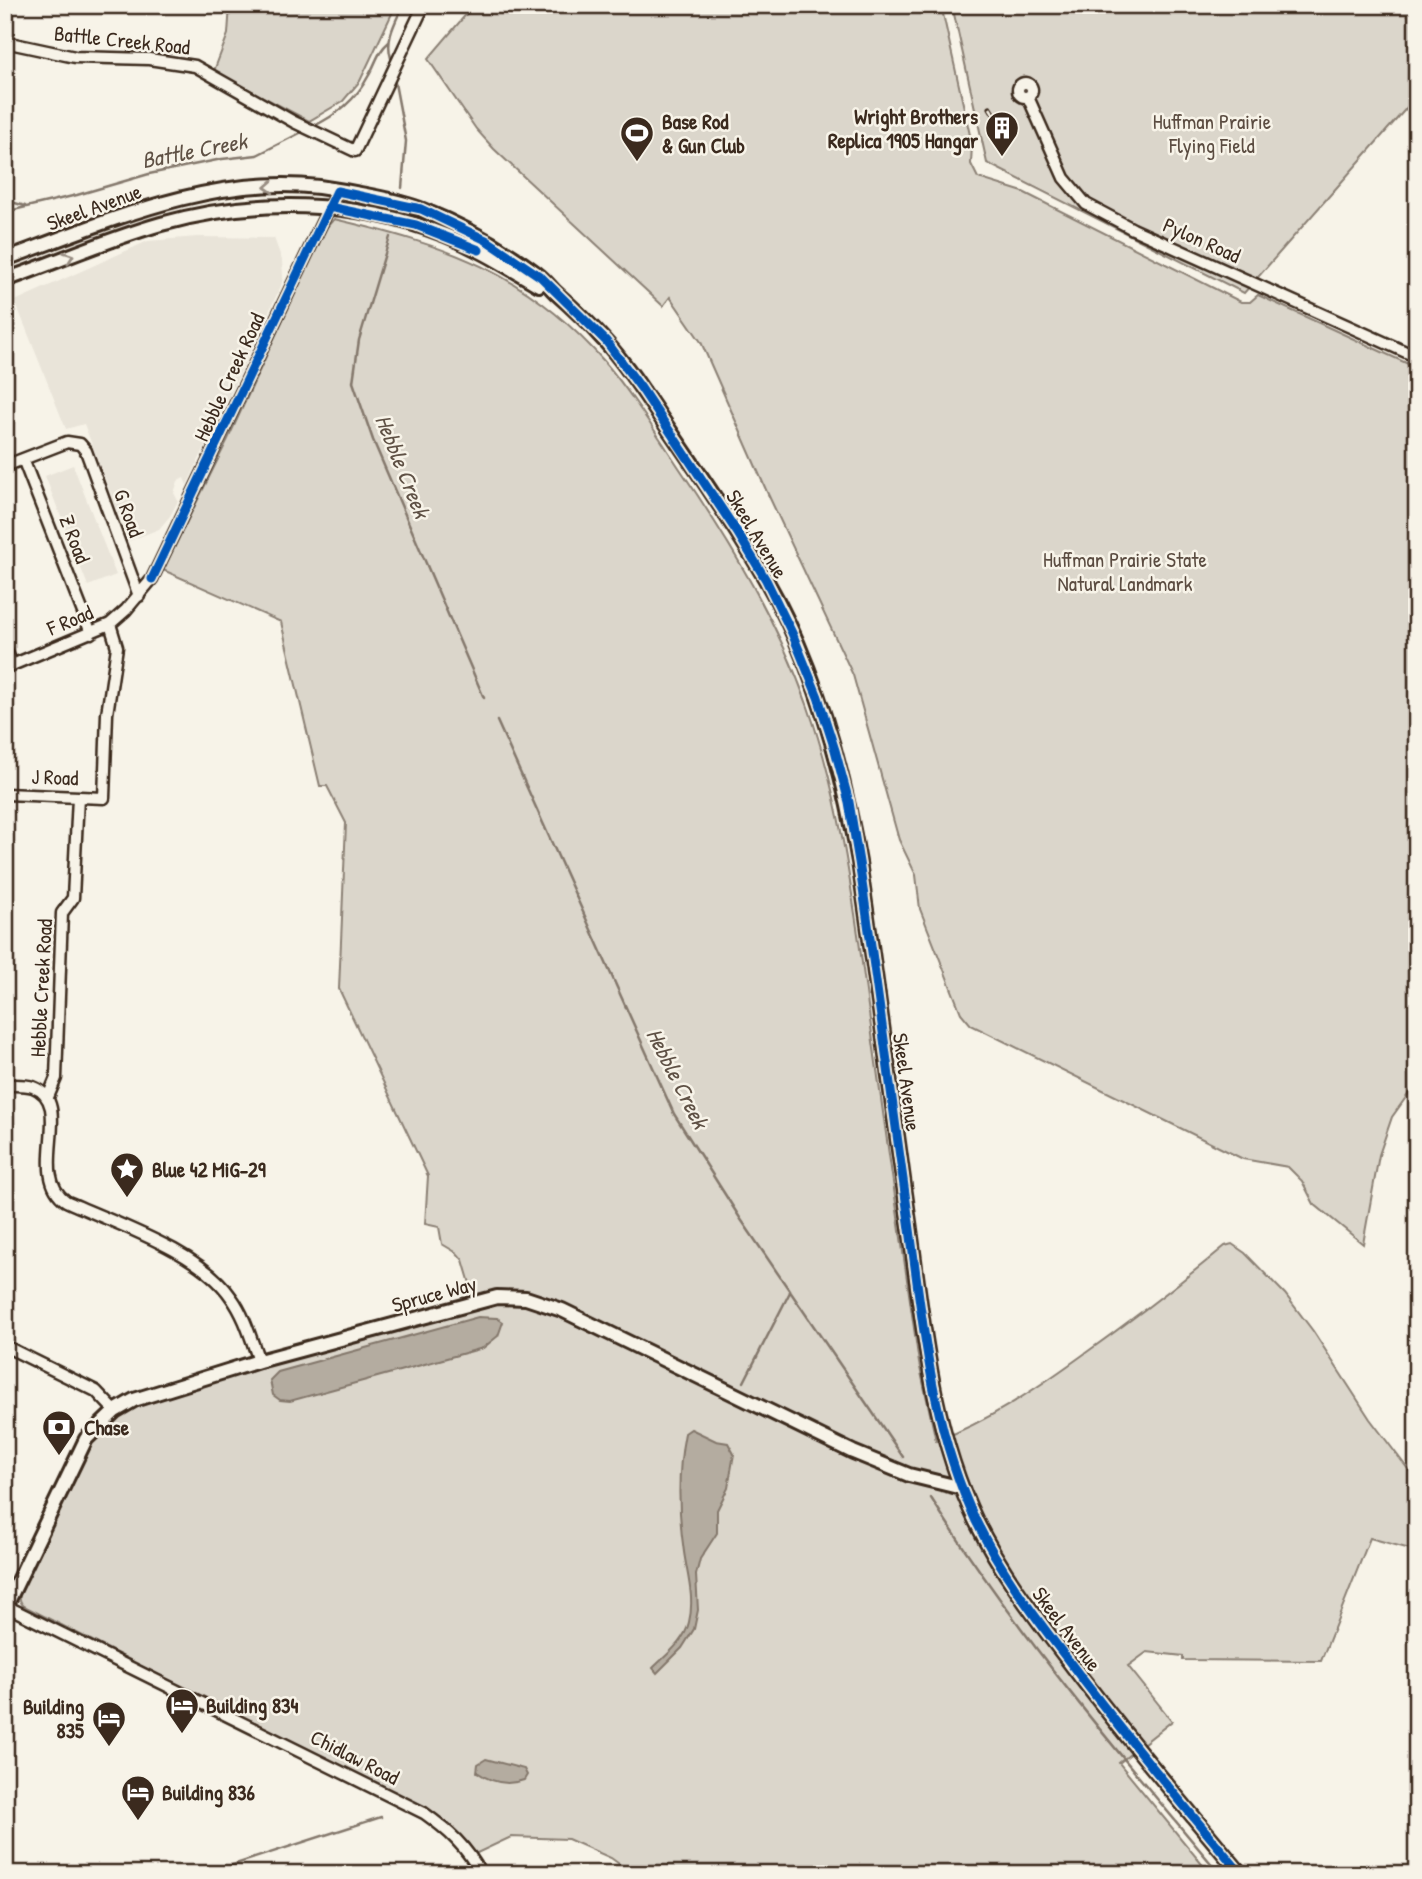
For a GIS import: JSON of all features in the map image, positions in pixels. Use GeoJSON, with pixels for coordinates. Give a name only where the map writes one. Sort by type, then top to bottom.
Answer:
{"type":"FeatureCollection","features":[{"type":"Feature","properties":{"kind":"street","name":"Battle Creek Road"},"geometry":{"type":"LineString","coordinates":[[5,42],[75,57],[149,59],[195,66],[309,129],[355,151],[424,5]]}},
{"type":"Feature","properties":{"kind":"street","name":"Pylon Road"},"geometry":{"type":"LineString","coordinates":[[1028,97],[1064,178],[1093,208],[1133,229],[1417,357]]}},
{"type":"Feature","properties":{"kind":"street","name":"Skeel Avenue"},"geometry":{"type":"LineString","coordinates":[[5,260],[144,209],[204,193],[276,187],[319,187],[421,209],[511,255],[541,277],[606,341],[710,492],[766,580],[818,697],[849,802],[926,1347],[945,1438],[962,1488],[976,1521],[1021,1597],[1112,1717],[1241,1874]]}},
{"type":"Feature","properties":{"kind":"street","name":"Hebble Creek Road"},"geometry":{"type":"LineString","coordinates":[[110,624],[152,579],[337,191]]}},
{"type":"Feature","properties":{"kind":"street","name":"Skeel Avenue"},"geometry":{"type":"LineString","coordinates":[[5,280],[175,220],[225,210],[290,205],[329,207],[401,221],[444,234],[539,284],[550,287]]}},
{"type":"Feature","properties":{"kind":"street","name":"G Road"},"geometry":{"type":"LineString","coordinates":[[23,459],[67,442],[80,444],[86,451],[139,596]]}},
{"type":"Feature","properties":{"kind":"street"},"geometry":{"type":"LineString","coordinates":[[5,466],[23,459]]}},
{"type":"Feature","properties":{"kind":"street","name":"Z Road"},"geometry":{"type":"LineString","coordinates":[[23,459],[91,633]]}},
{"type":"Feature","properties":{"kind":"street","name":"F Road"},"geometry":{"type":"LineString","coordinates":[[9,666],[110,624]]}},
{"type":"Feature","properties":{"kind":"street","name":"J Road"},"geometry":{"type":"LineString","coordinates":[[5,794],[104,798],[107,713],[117,647],[110,624]]}},
{"type":"Feature","properties":{"kind":"street"},"geometry":{"type":"LineString","coordinates":[[5,647],[9,666]]}},
{"type":"Feature","properties":{"kind":"street","name":"Hebble Creek Road"},"geometry":{"type":"LineString","coordinates":[[78,797],[73,898],[62,913],[56,1079],[48,1097],[52,1109],[50,1178],[56,1195],[172,1249],[196,1262],[216,1278],[242,1314],[259,1361]]}},
{"type":"Feature","properties":{"kind":"street"},"geometry":{"type":"LineString","coordinates":[[5,1085],[30,1085],[48,1097]]}},
{"type":"Feature","properties":{"kind":"street","name":"Spruce Way"},"geometry":{"type":"LineString","coordinates":[[6,1606],[86,1439],[115,1411],[134,1399],[259,1361],[497,1297],[526,1298],[562,1310],[881,1465],[962,1488]]}},
{"type":"Feature","properties":{"kind":"street"},"geometry":{"type":"LineString","coordinates":[[5,1346],[96,1391],[115,1411]]}},
{"type":"Feature","properties":{"kind":"street","name":"Chidlaw Road"},"geometry":{"type":"LineString","coordinates":[[6,1606],[424,1813],[459,1840],[472,1855],[481,1874]]}},
{"type":"Feature","properties":{"kind":"shaded area"},"geometry":{"type":"Polygon","coordinates":[[[197,237],[274,238],[282,260],[281,286],[187,485],[184,478],[178,481],[174,493],[178,501],[170,516],[159,529],[129,541],[84,424],[66,429],[15,301],[148,241],[197,237]]]}},
{"type":"Feature","properties":{"kind":"shaded area"},"geometry":{"type":"Polygon","coordinates":[[[73,465],[116,575],[88,586],[45,476],[73,465]]]}},
{"type":"Feature","properties":{"kind":"shaded area"},"geometry":{"type":"Polygon","coordinates":[[[478,1317],[497,1318],[503,1322],[498,1336],[483,1348],[290,1401],[280,1400],[273,1395],[270,1380],[278,1372],[478,1317]]]}},
{"type":"Feature","properties":{"kind":"shaded area"},"geometry":{"type":"Polygon","coordinates":[[[691,1429],[716,1441],[728,1443],[734,1454],[728,1488],[717,1510],[717,1533],[700,1559],[696,1575],[698,1610],[694,1629],[682,1648],[657,1673],[653,1668],[684,1635],[691,1613],[679,1492],[685,1433],[691,1429]]]}},
{"type":"Feature","properties":{"kind":"shaded area"},"geometry":{"type":"Polygon","coordinates":[[[486,1759],[524,1769],[527,1775],[524,1780],[512,1783],[488,1779],[477,1772],[478,1764],[486,1759]]]}},
{"type":"Feature","properties":{"kind":"green space"},"geometry":{"type":"Polygon","coordinates":[[[230,5],[396,5],[360,81],[343,101],[309,121],[214,71],[228,34],[230,5]]]}},
{"type":"Feature","properties":{"kind":"green space","name":"Huffman Prairie State Natural Landmark"},"geometry":{"type":"Polygon","coordinates":[[[474,5],[941,5],[972,144],[971,164],[978,178],[1023,192],[1241,302],[1250,302],[1258,295],[1417,368],[1417,1082],[1392,1117],[1379,1155],[1363,1244],[1314,1204],[1302,1181],[1288,1167],[1243,1159],[971,1025],[961,1013],[920,909],[916,875],[899,840],[853,675],[767,492],[701,342],[670,297],[663,306],[494,149],[476,129],[428,59],[474,5]]]}},
{"type":"Feature","properties":{"kind":"green space","name":"Huffman Prairie Flying Field"},"geometry":{"type":"Polygon","coordinates":[[[952,5],[1417,5],[1417,96],[1244,293],[987,163],[952,5]]]}},
{"type":"Feature","properties":{"kind":"green space"},"geometry":{"type":"Polygon","coordinates":[[[334,219],[412,240],[482,266],[545,305],[575,330],[604,361],[643,414],[717,526],[752,584],[783,644],[820,744],[846,855],[919,1363],[936,1441],[974,1424],[1028,1393],[1135,1317],[1225,1246],[1232,1244],[1245,1253],[1285,1294],[1313,1331],[1370,1419],[1417,1481],[1417,1551],[1370,1538],[1321,1661],[1183,1660],[1183,1656],[1147,1652],[1128,1666],[1172,1721],[1119,1763],[1210,1874],[633,1874],[611,1858],[568,1839],[511,1837],[475,1854],[461,1836],[436,1816],[24,1606],[21,1602],[22,1586],[86,1450],[106,1425],[131,1407],[167,1393],[477,1307],[463,1260],[442,1244],[439,1227],[425,1224],[428,1176],[339,989],[346,823],[327,786],[320,786],[281,622],[163,570],[228,439],[324,230],[334,219]]]}},
{"type":"Feature","properties":{"kind":"waterway","name":"Hebble Creek"},"geometry":{"type":"LineString","coordinates":[[391,58],[390,38],[403,5]]}},
{"type":"Feature","properties":{"kind":"waterway","name":"Battle Creek"},"geometry":{"type":"LineString","coordinates":[[312,127],[338,112],[352,99],[389,42]]}},
{"type":"Feature","properties":{"kind":"waterway","name":"Hebble Creek"},"geometry":{"type":"LineString","coordinates":[[395,83],[406,141],[402,188]]}},
{"type":"Feature","properties":{"kind":"waterway","name":"Battle Creek"},"geometry":{"type":"LineString","coordinates":[[5,212],[149,174],[222,159],[257,155],[306,130]]}},
{"type":"Feature","properties":{"kind":"waterway","name":"Battle Creek"},"geometry":{"type":"LineString","coordinates":[[5,200],[25,206]]}},
{"type":"Feature","properties":{"kind":"waterway","name":"Hebble Creek"},"geometry":{"type":"LineString","coordinates":[[390,237],[359,340],[353,382],[373,440],[484,698]]}},
{"type":"Feature","properties":{"kind":"waterway","name":"Hebble Creek"},"geometry":{"type":"LineString","coordinates":[[497,721],[674,1114],[740,1218],[903,1457]]}},
{"type":"Feature","properties":{"kind":"waterway"},"geometry":{"type":"LineString","coordinates":[[744,1382],[790,1292]]}},
{"type":"Feature","properties":{"kind":"waterway","name":"Hebble Creek"},"geometry":{"type":"LineString","coordinates":[[931,1498],[1033,1644],[1220,1874]]}},
{"type":"Feature","properties":{"kind":"waterway"},"geometry":{"type":"LineString","coordinates":[[205,1874],[381,1817]]}},
{"type":"Feature","properties":{"kind":"waterway"},"geometry":{"type":"LineString","coordinates":[[60,1868],[108,1874]]}},
{"type":"Feature","properties":{"kind":"railway"},"geometry":{"type":"LineString","coordinates":[[990,108],[1004,131]]}},
{"type":"Feature","properties":{"kind":"cycle path"},"geometry":{"type":"LineString","coordinates":[[152,579],[337,191],[421,209],[486,240],[541,277],[606,341],[641,388],[766,580],[792,633],[818,697],[835,750],[849,802],[859,862],[931,1374],[939,1412],[961,1485],[985,1539],[1029,1607],[1129,1739],[1241,1874]]}},
{"type":"Feature","properties":{"kind":"cycle path"},"geometry":{"type":"LineString","coordinates":[[329,207],[416,225],[479,250]]}},
{"type":"Feature","properties":{"kind":"place","name":"Wright Brothers Replica 1905 Hangar"},"geometry":{"type":"Point","coordinates":[1002,158]}},
{"type":"Feature","properties":{"kind":"place","name":"Base Rod & Gun Club"},"geometry":{"type":"Point","coordinates":[637,163]}},
{"type":"Feature","properties":{"kind":"place","name":"Blue 42 MiG-29"},"geometry":{"type":"Point","coordinates":[127,1199]}},
{"type":"Feature","properties":{"kind":"place","name":"Chase"},"geometry":{"type":"Point","coordinates":[59,1457]}},
{"type":"Feature","properties":{"kind":"place","name":"Building 834"},"geometry":{"type":"Point","coordinates":[182,1735]}},
{"type":"Feature","properties":{"kind":"place","name":"Building 835"},"geometry":{"type":"Point","coordinates":[109,1748]}},
{"type":"Feature","properties":{"kind":"place","name":"Building 836"},"geometry":{"type":"Point","coordinates":[138,1822]}}]}
